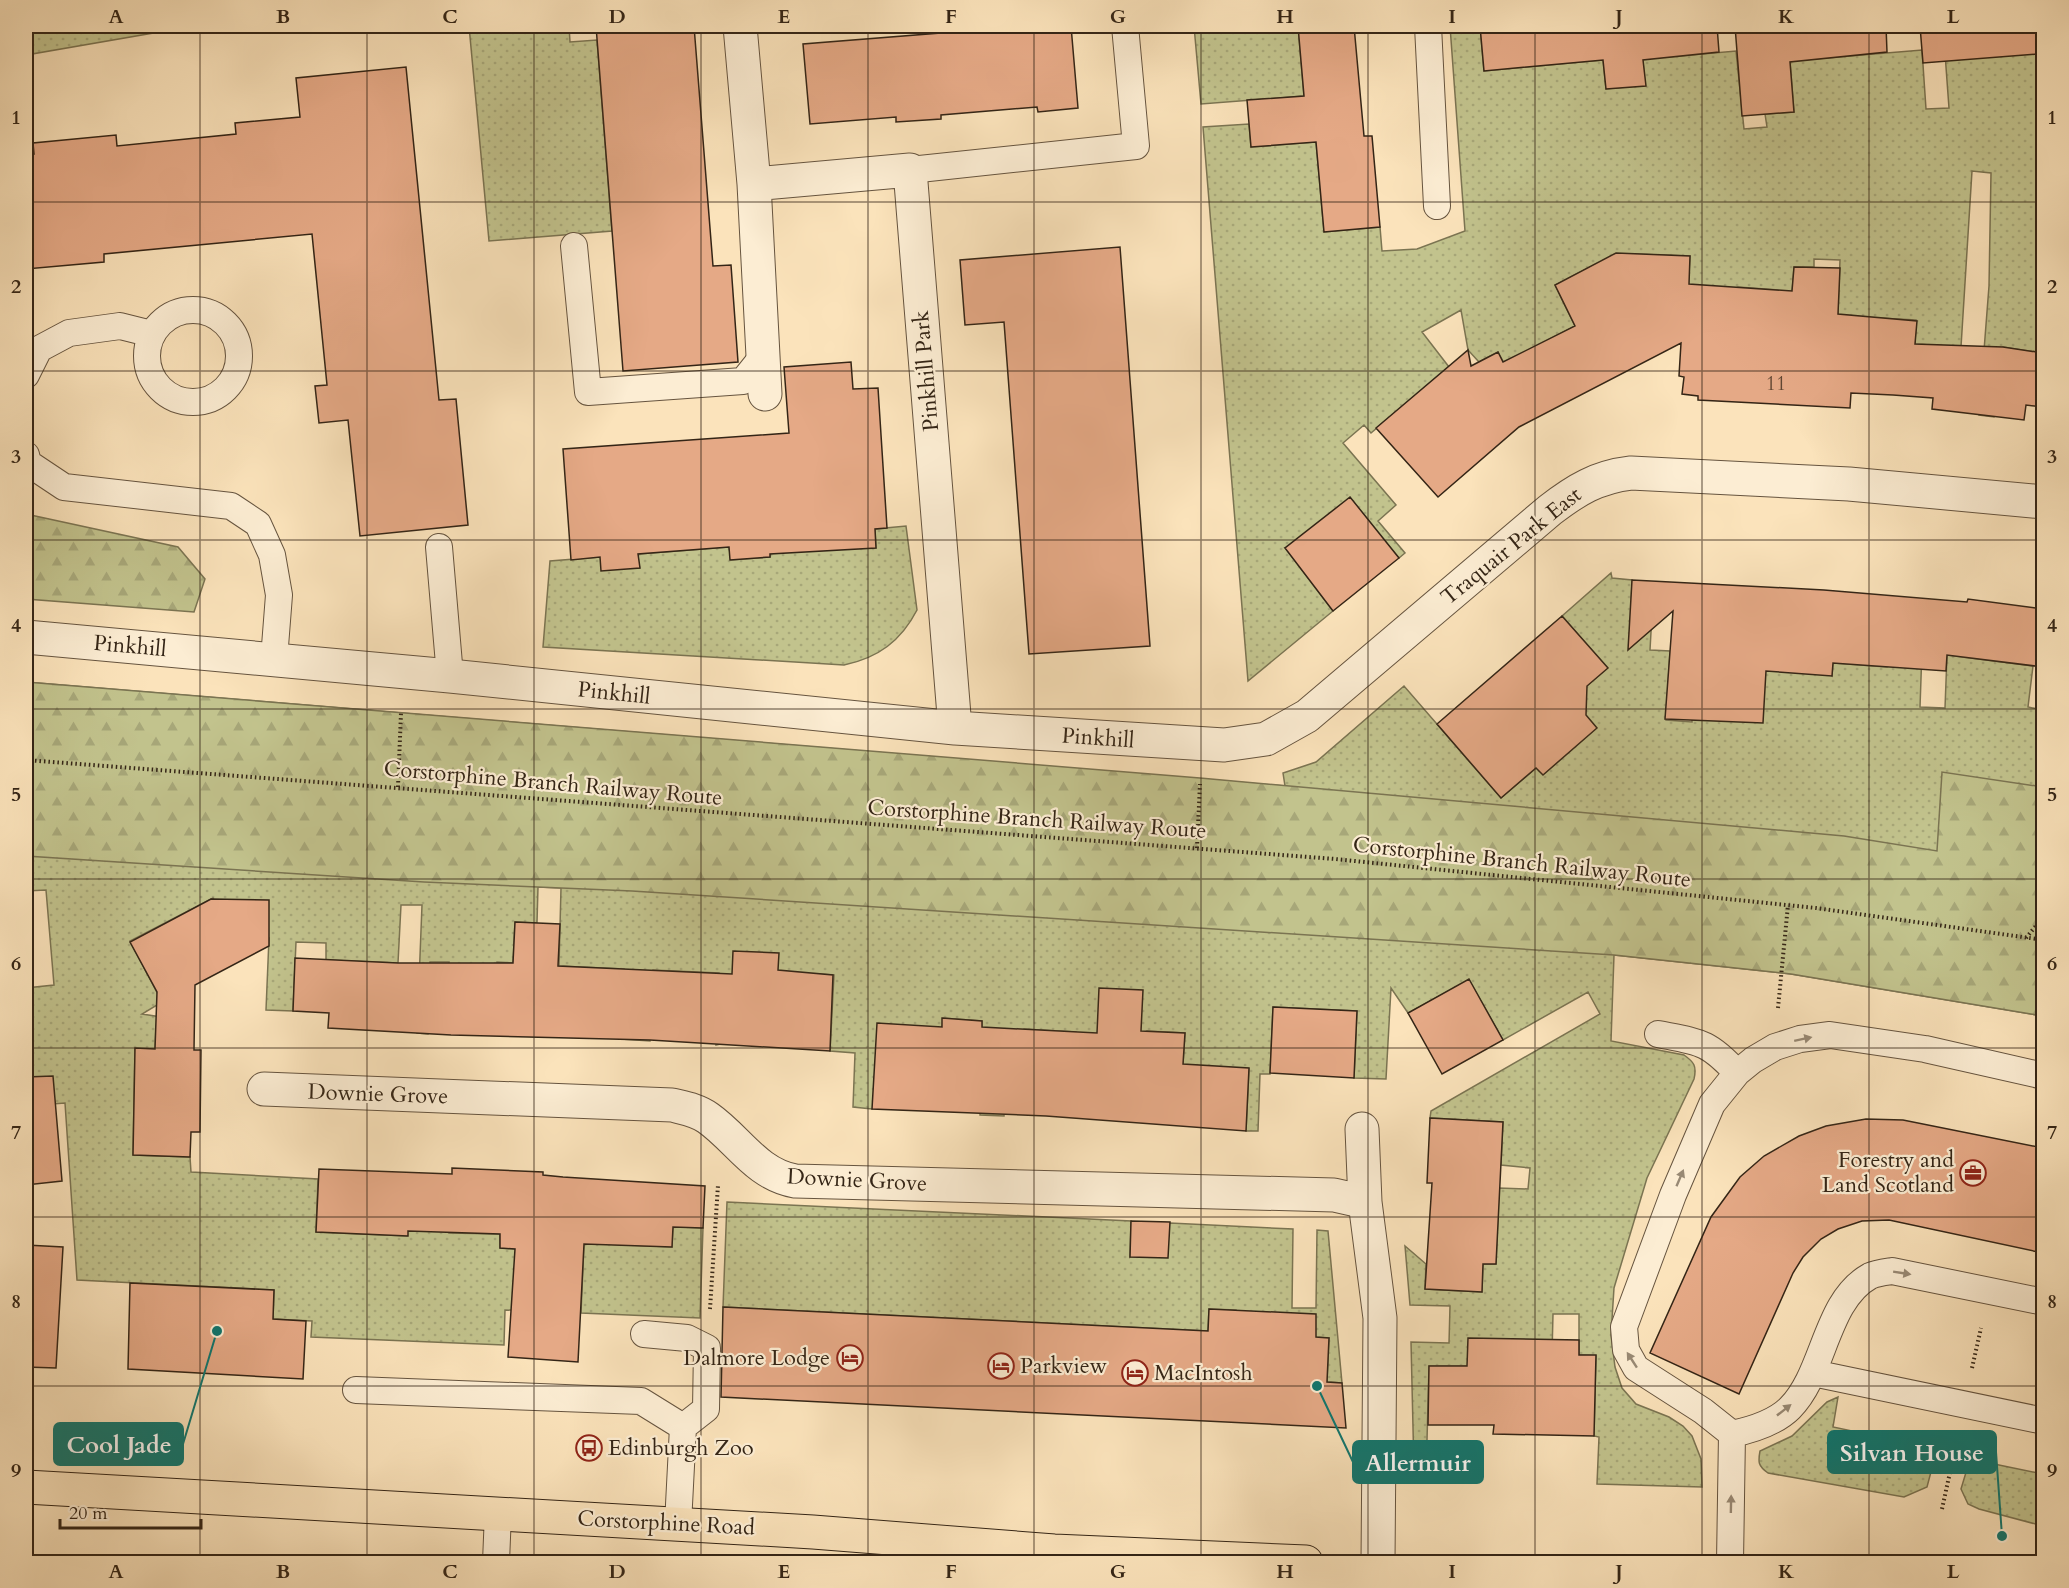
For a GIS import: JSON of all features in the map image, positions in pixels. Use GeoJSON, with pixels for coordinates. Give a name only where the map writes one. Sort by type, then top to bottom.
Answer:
{"type":"FeatureCollection","features":[{"type":"Feature","properties":{"kind":"main road","name":"Corstorphine Road"},"geometry":{"type":"LineString","coordinates":[[26,1487],[678,1524],[1054,1551],[1306,1563]]}},
{"type":"Feature","properties":{"kind":"street"},"geometry":{"type":"LineString","coordinates":[[740,26],[754,184],[765,394]]}},
{"type":"Feature","properties":{"kind":"street"},"geometry":{"type":"LineString","coordinates":[[754,184],[910,170]]}},
{"type":"Feature","properties":{"kind":"street","name":"Pinkhill Park"},"geometry":{"type":"LineString","coordinates":[[910,170],[955,728]]}},
{"type":"Feature","properties":{"kind":"street","name":"Traquair Park East"},"geometry":{"type":"LineString","coordinates":[[1202,745],[1246,743],[1266,739],[1289,728],[1307,716],[1578,488],[1610,476],[1630,473],[1849,484],[2043,502]]}},
{"type":"Feature","properties":{"kind":"street","name":"Pinkhill"},"geometry":{"type":"LineString","coordinates":[[26,637],[450,676],[955,728],[1202,745]]}},
{"type":"Feature","properties":{"kind":"street","name":"Downie Grove"},"geometry":{"type":"LineString","coordinates":[[264,1089],[672,1105],[699,1113],[766,1170],[780,1178],[795,1180],[1334,1195],[1365,1202]]}},
{"type":"Feature","properties":{"kind":"street"},"geometry":{"type":"LineString","coordinates":[[1362,1129],[1365,1202],[1380,1318],[1378,1563]]}},
{"type":"Feature","properties":{"kind":"lane"},"geometry":{"type":"LineString","coordinates":[[910,170],[1136,146],[1125,26]]}},
{"type":"Feature","properties":{"kind":"lane"},"geometry":{"type":"LineString","coordinates":[[1428,26],[1437,206]]}},
{"type":"Feature","properties":{"kind":"lane"},"geometry":{"type":"LineString","coordinates":[[574,246],[588,392],[743,381],[763,356]]}},
{"type":"Feature","properties":{"kind":"lane"},"geometry":{"type":"LineString","coordinates":[[26,375],[39,349],[69,333],[120,326],[152,334]]}},
{"type":"Feature","properties":{"kind":"lane"},"geometry":{"type":"LineString","coordinates":[[26,455],[28,463],[64,487],[231,506],[258,525],[272,555],[279,595],[274,659]]}},
{"type":"Feature","properties":{"kind":"lane"},"geometry":{"type":"LineString","coordinates":[[440,547],[450,676]]}},
{"type":"Feature","properties":{"kind":"lane"},"geometry":{"type":"LineString","coordinates":[[1658,1034],[1700,1042],[1718,1051],[1737,1072]]}},
{"type":"Feature","properties":{"kind":"lane"},"geometry":{"type":"LineString","coordinates":[[2043,1076],[1925,1049],[1859,1037],[1830,1035],[1800,1039],[1775,1047],[1737,1072],[1712,1104],[1673,1195],[1624,1327],[1623,1341],[1636,1368],[1703,1411],[1732,1434],[1753,1430],[1790,1408],[1813,1373],[1831,1327],[1852,1290],[1871,1275],[1892,1271],[2043,1302]]}},
{"type":"Feature","properties":{"kind":"lane"},"geometry":{"type":"LineString","coordinates":[[645,1335],[687,1338],[707,1348],[706,1409],[683,1427],[678,1524]]}},
{"type":"Feature","properties":{"kind":"lane"},"geometry":{"type":"LineString","coordinates":[[1813,1373],[2043,1421]]}},
{"type":"Feature","properties":{"kind":"lane"},"geometry":{"type":"LineString","coordinates":[[356,1390],[640,1401],[683,1427]]}},
{"type":"Feature","properties":{"kind":"lane"},"geometry":{"type":"LineString","coordinates":[[1730,1563],[1732,1434]]}},
{"type":"Feature","properties":{"kind":"lane"},"geometry":{"type":"LineString","coordinates":[[496,1563],[498,1513]]}},
{"type":"Feature","properties":{"kind":"path"},"geometry":{"type":"LineString","coordinates":[[398,787],[402,672]]}},
{"type":"Feature","properties":{"kind":"path"},"geometry":{"type":"LineString","coordinates":[[1197,848],[1202,745]]}},
{"type":"Feature","properties":{"kind":"path","name":"Corstorphine Branch Railway Route"},"geometry":{"type":"LineString","coordinates":[[26,760],[1197,848],[1788,904],[2043,940]]}},
{"type":"Feature","properties":{"kind":"path"},"geometry":{"type":"LineString","coordinates":[[1775,1047],[1788,904]]}},
{"type":"Feature","properties":{"kind":"path"},"geometry":{"type":"LineString","coordinates":[[2026,938],[2043,916]]}},
{"type":"Feature","properties":{"kind":"path"},"geometry":{"type":"LineString","coordinates":[[707,1348],[721,1130]]}},
{"type":"Feature","properties":{"kind":"path"},"geometry":{"type":"LineString","coordinates":[[1974,1360],[1979,1337]]}},
{"type":"Feature","properties":{"kind":"path"},"geometry":{"type":"LineString","coordinates":[[1942,1509],[1953,1456]]}},
{"type":"Feature","properties":{"kind":"green space"},"geometry":{"type":"Polygon","coordinates":[[[26,26],[194,26],[26,55],[26,26]]]}},
{"type":"Feature","properties":{"kind":"green space"},"geometry":{"type":"Polygon","coordinates":[[[469,26],[569,26],[570,42],[597,40],[612,231],[489,241],[469,26]]]}},
{"type":"Feature","properties":{"kind":"green space"},"geometry":{"type":"Polygon","coordinates":[[[1194,26],[1298,26],[1304,96],[1201,104],[1194,26]]]}},
{"type":"Feature","properties":{"kind":"green space"},"geometry":{"type":"Polygon","coordinates":[[[1450,26],[1480,26],[1484,71],[1603,60],[1606,89],[1645,85],[1640,26],[1666,26],[1669,57],[1736,51],[1744,129],[1767,127],[1765,114],[1794,112],[1790,61],[1922,50],[1926,109],[1949,108],[1943,26],[1961,26],[1961,35],[2043,30],[2043,353],[2003,347],[1994,417],[1979,415],[1989,286],[1991,173],[1972,171],[1961,347],[1915,344],[1916,320],[1878,318],[1837,338],[1840,260],[1814,259],[1814,267],[1794,267],[1790,319],[1777,318],[1778,290],[1738,287],[1687,309],[1690,256],[1632,254],[1598,263],[1555,285],[1575,326],[1504,363],[1498,352],[1479,362],[1468,350],[1461,310],[1422,332],[1449,367],[1371,433],[1364,425],[1343,443],[1396,505],[1378,521],[1405,553],[1399,558],[1285,548],[1333,611],[1248,681],[1203,127],[1249,124],[1251,147],[1316,142],[1324,232],[1380,227],[1382,251],[1417,249],[1465,231],[1450,26]]]}},
{"type":"Feature","properties":{"kind":"green space"},"geometry":{"type":"Polygon","coordinates":[[[26,514],[178,547],[205,579],[194,612],[26,599],[26,514]]]}},
{"type":"Feature","properties":{"kind":"green space"},"geometry":{"type":"Polygon","coordinates":[[[906,526],[917,610],[904,631],[887,647],[856,662],[844,665],[543,647],[550,561],[600,557],[639,568],[638,554],[729,547],[731,560],[770,557],[770,544],[876,548],[875,529],[906,526]]]}},
{"type":"Feature","properties":{"kind":"green space"},"geometry":{"type":"Polygon","coordinates":[[[1611,573],[1612,578],[1632,580],[1631,612],[1652,614],[1650,650],[1670,651],[1666,720],[1692,722],[1694,690],[1769,620],[1832,676],[1833,663],[1887,667],[1922,650],[1920,707],[1945,708],[1947,655],[2033,666],[2028,707],[2043,710],[2043,1016],[1791,974],[1614,955],[1611,1041],[1684,1055],[1695,1068],[1694,1079],[1647,1178],[1614,1288],[1611,1335],[1615,1367],[1622,1388],[1636,1404],[1669,1417],[1683,1426],[1692,1436],[1701,1459],[1702,1487],[1597,1484],[1599,1437],[1594,1436],[1596,1356],[1579,1355],[1579,1314],[1553,1314],[1552,1354],[1467,1366],[1429,1366],[1426,1477],[1414,1470],[1411,1342],[1449,1343],[1450,1306],[1410,1305],[1405,1246],[1426,1264],[1425,1289],[1482,1292],[1483,1264],[1496,1264],[1499,1188],[1528,1189],[1530,1168],[1501,1165],[1503,1122],[1430,1118],[1431,1111],[1600,1014],[1588,992],[1503,1040],[1469,980],[1408,1013],[1391,988],[1386,1079],[1354,1078],[1357,1011],[1273,1007],[1270,1074],[1260,1074],[1258,1131],[1246,1131],[1249,1069],[1183,1065],[1185,1033],[1147,1031],[1096,1059],[1076,1032],[1024,1029],[1007,1054],[1004,1116],[980,1115],[982,1021],[943,1018],[940,1050],[872,1109],[853,1107],[855,1053],[830,1051],[834,975],[818,974],[817,985],[724,980],[721,1044],[716,1045],[719,973],[653,970],[650,1041],[621,1039],[624,969],[559,966],[561,888],[538,887],[537,923],[515,922],[513,963],[497,962],[496,975],[448,973],[449,962],[430,962],[428,1034],[417,1033],[422,905],[401,905],[398,963],[326,960],[326,943],[296,942],[293,1011],[266,1010],[269,938],[234,938],[213,898],[130,941],[162,1002],[142,1014],[194,1022],[194,1027],[156,1026],[155,1049],[135,1049],[133,1155],[190,1157],[191,1172],[318,1179],[316,1232],[407,1236],[408,1219],[450,1215],[449,1233],[500,1234],[500,1248],[519,1249],[556,1312],[505,1310],[504,1345],[311,1337],[312,1321],[273,1319],[274,1290],[77,1280],[65,1103],[26,1106],[26,988],[54,985],[46,890],[26,891],[26,682],[1285,786],[1283,773],[1316,762],[1404,686],[1501,798],[1536,768],[1572,699],[1607,668],[1562,616],[1611,573]]]}},
{"type":"Feature","properties":{"kind":"green space"},"geometry":{"type":"Polygon","coordinates":[[[26,682],[1200,778],[1844,836],[1937,851],[1942,772],[2043,787],[2043,1016],[1791,974],[1614,955],[632,891],[424,882],[26,856],[26,682]]]}},
{"type":"Feature","properties":{"kind":"green space"},"geometry":{"type":"Polygon","coordinates":[[[675,1185],[683,1185],[681,1227],[703,1228],[700,1318],[581,1313],[584,1243],[672,1247],[675,1185]]]}},
{"type":"Feature","properties":{"kind":"green space"},"geometry":{"type":"Polygon","coordinates":[[[727,1202],[1131,1221],[1130,1257],[1170,1223],[1293,1229],[1292,1308],[1316,1308],[1317,1230],[1328,1231],[1342,1383],[1327,1382],[1329,1338],[1266,1335],[1236,1310],[1209,1309],[1208,1331],[723,1307],[727,1202]]]}},
{"type":"Feature","properties":{"kind":"green space"},"geometry":{"type":"Polygon","coordinates":[[[1838,1397],[1833,1427],[1937,1449],[1927,1487],[1904,1497],[1768,1473],[1762,1468],[1759,1461],[1760,1451],[1792,1436],[1827,1402],[1838,1397]]]}},
{"type":"Feature","properties":{"kind":"green space"},"geometry":{"type":"Polygon","coordinates":[[[1970,1459],[2043,1474],[2043,1526],[1968,1504],[1961,1489],[1970,1459]]]}},
{"type":"Feature","properties":{"kind":"building"},"geometry":{"type":"Polygon","coordinates":[[[596,26],[694,26],[713,266],[731,265],[738,362],[623,371],[596,26]]]}},
{"type":"Feature","properties":{"kind":"building"},"geometry":{"type":"Polygon","coordinates":[[[977,26],[1071,26],[1078,108],[1038,112],[1037,107],[941,115],[941,119],[896,122],[896,117],[810,124],[803,44],[978,30],[977,26]]]}},
{"type":"Feature","properties":{"kind":"building"},"geometry":{"type":"Polygon","coordinates":[[[1298,26],[1354,26],[1364,136],[1372,136],[1380,227],[1324,232],[1316,142],[1251,147],[1247,100],[1304,96],[1298,26]]]}},
{"type":"Feature","properties":{"kind":"building"},"geometry":{"type":"Polygon","coordinates":[[[1480,26],[1717,26],[1719,52],[1643,60],[1646,86],[1606,89],[1603,60],[1484,71],[1480,26]]]}},
{"type":"Feature","properties":{"kind":"building"},"geometry":{"type":"Polygon","coordinates":[[[1735,26],[1886,26],[1887,52],[1790,62],[1794,112],[1742,116],[1735,26]]]}},
{"type":"Feature","properties":{"kind":"building"},"geometry":{"type":"Polygon","coordinates":[[[1920,26],[2036,26],[2037,54],[1923,63],[1920,26]]]}},
{"type":"Feature","properties":{"kind":"building"},"geometry":{"type":"Polygon","coordinates":[[[406,67],[439,400],[456,399],[468,525],[360,536],[348,420],[319,423],[315,386],[327,385],[312,234],[104,254],[104,262],[26,269],[26,155],[34,154],[33,143],[116,135],[117,146],[236,134],[235,123],[300,117],[296,78],[406,67]]]}},
{"type":"Feature","properties":{"kind":"building"},"geometry":{"type":"Polygon","coordinates":[[[1120,247],[1150,646],[1029,654],[1004,322],[965,325],[960,260],[1120,247]]]}},
{"type":"Feature","properties":{"kind":"building"},"geometry":{"type":"Polygon","coordinates":[[[1616,253],[1690,256],[1689,284],[1792,291],[1794,267],[1840,268],[1838,314],[1917,321],[1915,344],[2003,347],[2043,353],[2043,407],[2026,405],[2024,420],[1932,409],[1933,398],[1893,395],[1851,393],[1850,408],[1698,400],[1698,396],[1682,394],[1684,377],[1679,376],[1681,343],[1519,427],[1438,497],[1376,428],[1468,350],[1471,366],[1498,352],[1503,362],[1575,326],[1555,285],[1616,253]]]}},
{"type":"Feature","properties":{"kind":"building"},"geometry":{"type":"Polygon","coordinates":[[[851,362],[853,389],[878,388],[887,528],[875,529],[876,548],[770,554],[770,557],[730,560],[729,547],[638,554],[640,568],[601,571],[600,557],[571,560],[563,449],[789,433],[784,367],[851,362]]]}},
{"type":"Feature","properties":{"kind":"building"},"geometry":{"type":"Polygon","coordinates":[[[1350,497],[1399,558],[1333,611],[1285,548],[1350,497]]]}},
{"type":"Feature","properties":{"kind":"building"},"geometry":{"type":"Polygon","coordinates":[[[1632,580],[1824,590],[1967,602],[1968,599],[2043,609],[2043,667],[1947,655],[1946,671],[1833,663],[1832,676],[1766,671],[1763,723],[1665,719],[1673,611],[1628,650],[1632,580]]]}},
{"type":"Feature","properties":{"kind":"building"},"geometry":{"type":"Polygon","coordinates":[[[1562,616],[1608,668],[1587,686],[1586,715],[1597,728],[1543,775],[1536,768],[1501,798],[1437,724],[1562,616]]]}},
{"type":"Feature","properties":{"kind":"building"},"geometry":{"type":"Polygon","coordinates":[[[211,899],[269,900],[269,946],[195,985],[194,1050],[201,1050],[200,1132],[191,1132],[190,1157],[133,1155],[135,1048],[155,1049],[157,992],[130,942],[211,899]]]}},
{"type":"Feature","properties":{"kind":"building"},"geometry":{"type":"Polygon","coordinates":[[[515,922],[560,924],[558,966],[732,974],[733,951],[779,953],[778,970],[833,975],[830,1051],[650,1040],[451,1035],[328,1028],[329,1013],[293,1011],[295,958],[398,963],[513,963],[515,922]]]}},
{"type":"Feature","properties":{"kind":"building"},"geometry":{"type":"Polygon","coordinates":[[[1469,979],[1503,1040],[1442,1074],[1408,1013],[1469,979]]]}},
{"type":"Feature","properties":{"kind":"building"},"geometry":{"type":"Polygon","coordinates":[[[1099,988],[1143,990],[1141,1031],[1185,1033],[1183,1064],[1249,1068],[1246,1131],[1046,1116],[872,1109],[877,1023],[942,1027],[942,1018],[982,1021],[982,1027],[1097,1033],[1099,988]]]}},
{"type":"Feature","properties":{"kind":"building"},"geometry":{"type":"Polygon","coordinates":[[[1273,1007],[1357,1011],[1354,1078],[1270,1073],[1273,1007]]]}},
{"type":"Feature","properties":{"kind":"building"},"geometry":{"type":"Polygon","coordinates":[[[53,1076],[62,1181],[26,1185],[26,1077],[53,1076]]]}},
{"type":"Feature","properties":{"kind":"building"},"geometry":{"type":"Polygon","coordinates":[[[1430,1118],[1503,1122],[1496,1264],[1483,1264],[1482,1292],[1425,1289],[1432,1183],[1427,1183],[1430,1118]]]}},
{"type":"Feature","properties":{"kind":"building"},"geometry":{"type":"Polygon","coordinates":[[[1866,1119],[1903,1120],[2043,1148],[2043,1253],[1889,1220],[1862,1221],[1838,1229],[1821,1239],[1803,1257],[1793,1273],[1739,1394],[1650,1353],[1711,1217],[1740,1177],[1764,1156],[1799,1136],[1826,1126],[1866,1119]]]}},
{"type":"Feature","properties":{"kind":"building"},"geometry":{"type":"Polygon","coordinates":[[[452,1168],[543,1172],[543,1175],[563,1177],[705,1186],[703,1228],[673,1227],[672,1247],[584,1244],[578,1362],[508,1357],[515,1249],[500,1248],[500,1234],[408,1231],[408,1236],[316,1232],[319,1169],[452,1174],[452,1168]]]}},
{"type":"Feature","properties":{"kind":"building"},"geometry":{"type":"Polygon","coordinates":[[[1131,1221],[1170,1222],[1168,1258],[1130,1257],[1131,1221]]]}},
{"type":"Feature","properties":{"kind":"building"},"geometry":{"type":"Polygon","coordinates":[[[26,1245],[63,1247],[56,1368],[26,1367],[26,1245]]]}},
{"type":"Feature","properties":{"kind":"building"},"geometry":{"type":"Polygon","coordinates":[[[130,1283],[274,1290],[273,1319],[306,1321],[303,1379],[128,1369],[130,1283]]]}},
{"type":"Feature","properties":{"kind":"building"},"geometry":{"type":"Polygon","coordinates":[[[723,1307],[1208,1331],[1209,1309],[1316,1314],[1316,1337],[1329,1338],[1327,1382],[1342,1383],[1346,1428],[721,1397],[723,1307]]]}},
{"type":"Feature","properties":{"kind":"building"},"geometry":{"type":"Polygon","coordinates":[[[1468,1338],[1579,1340],[1579,1355],[1596,1355],[1594,1436],[1493,1434],[1494,1425],[1428,1425],[1429,1366],[1467,1366],[1468,1338]]]}},
{"type":"Feature","properties":{"kind":"place","name":"Forestry and Land Scotland"},"geometry":{"type":"Point","coordinates":[1973,1173]}},
{"type":"Feature","properties":{"kind":"place","name":"Cool Jade"},"geometry":{"type":"Point","coordinates":[217,1331]}},
{"type":"Feature","properties":{"kind":"place","name":"Dalmore Lodge"},"geometry":{"type":"Point","coordinates":[850,1358]}},
{"type":"Feature","properties":{"kind":"place","name":"Parkview"},"geometry":{"type":"Point","coordinates":[1001,1366]}},
{"type":"Feature","properties":{"kind":"place","name":"MacIntosh"},"geometry":{"type":"Point","coordinates":[1135,1373]}},
{"type":"Feature","properties":{"kind":"place","name":"Allermuir"},"geometry":{"type":"Point","coordinates":[1317,1386]}},
{"type":"Feature","properties":{"kind":"place","name":"Edinburgh Zoo"},"geometry":{"type":"Point","coordinates":[589,1448]}},
{"type":"Feature","properties":{"kind":"place","name":"Silvan House"},"geometry":{"type":"Point","coordinates":[2002,1536]}}]}
